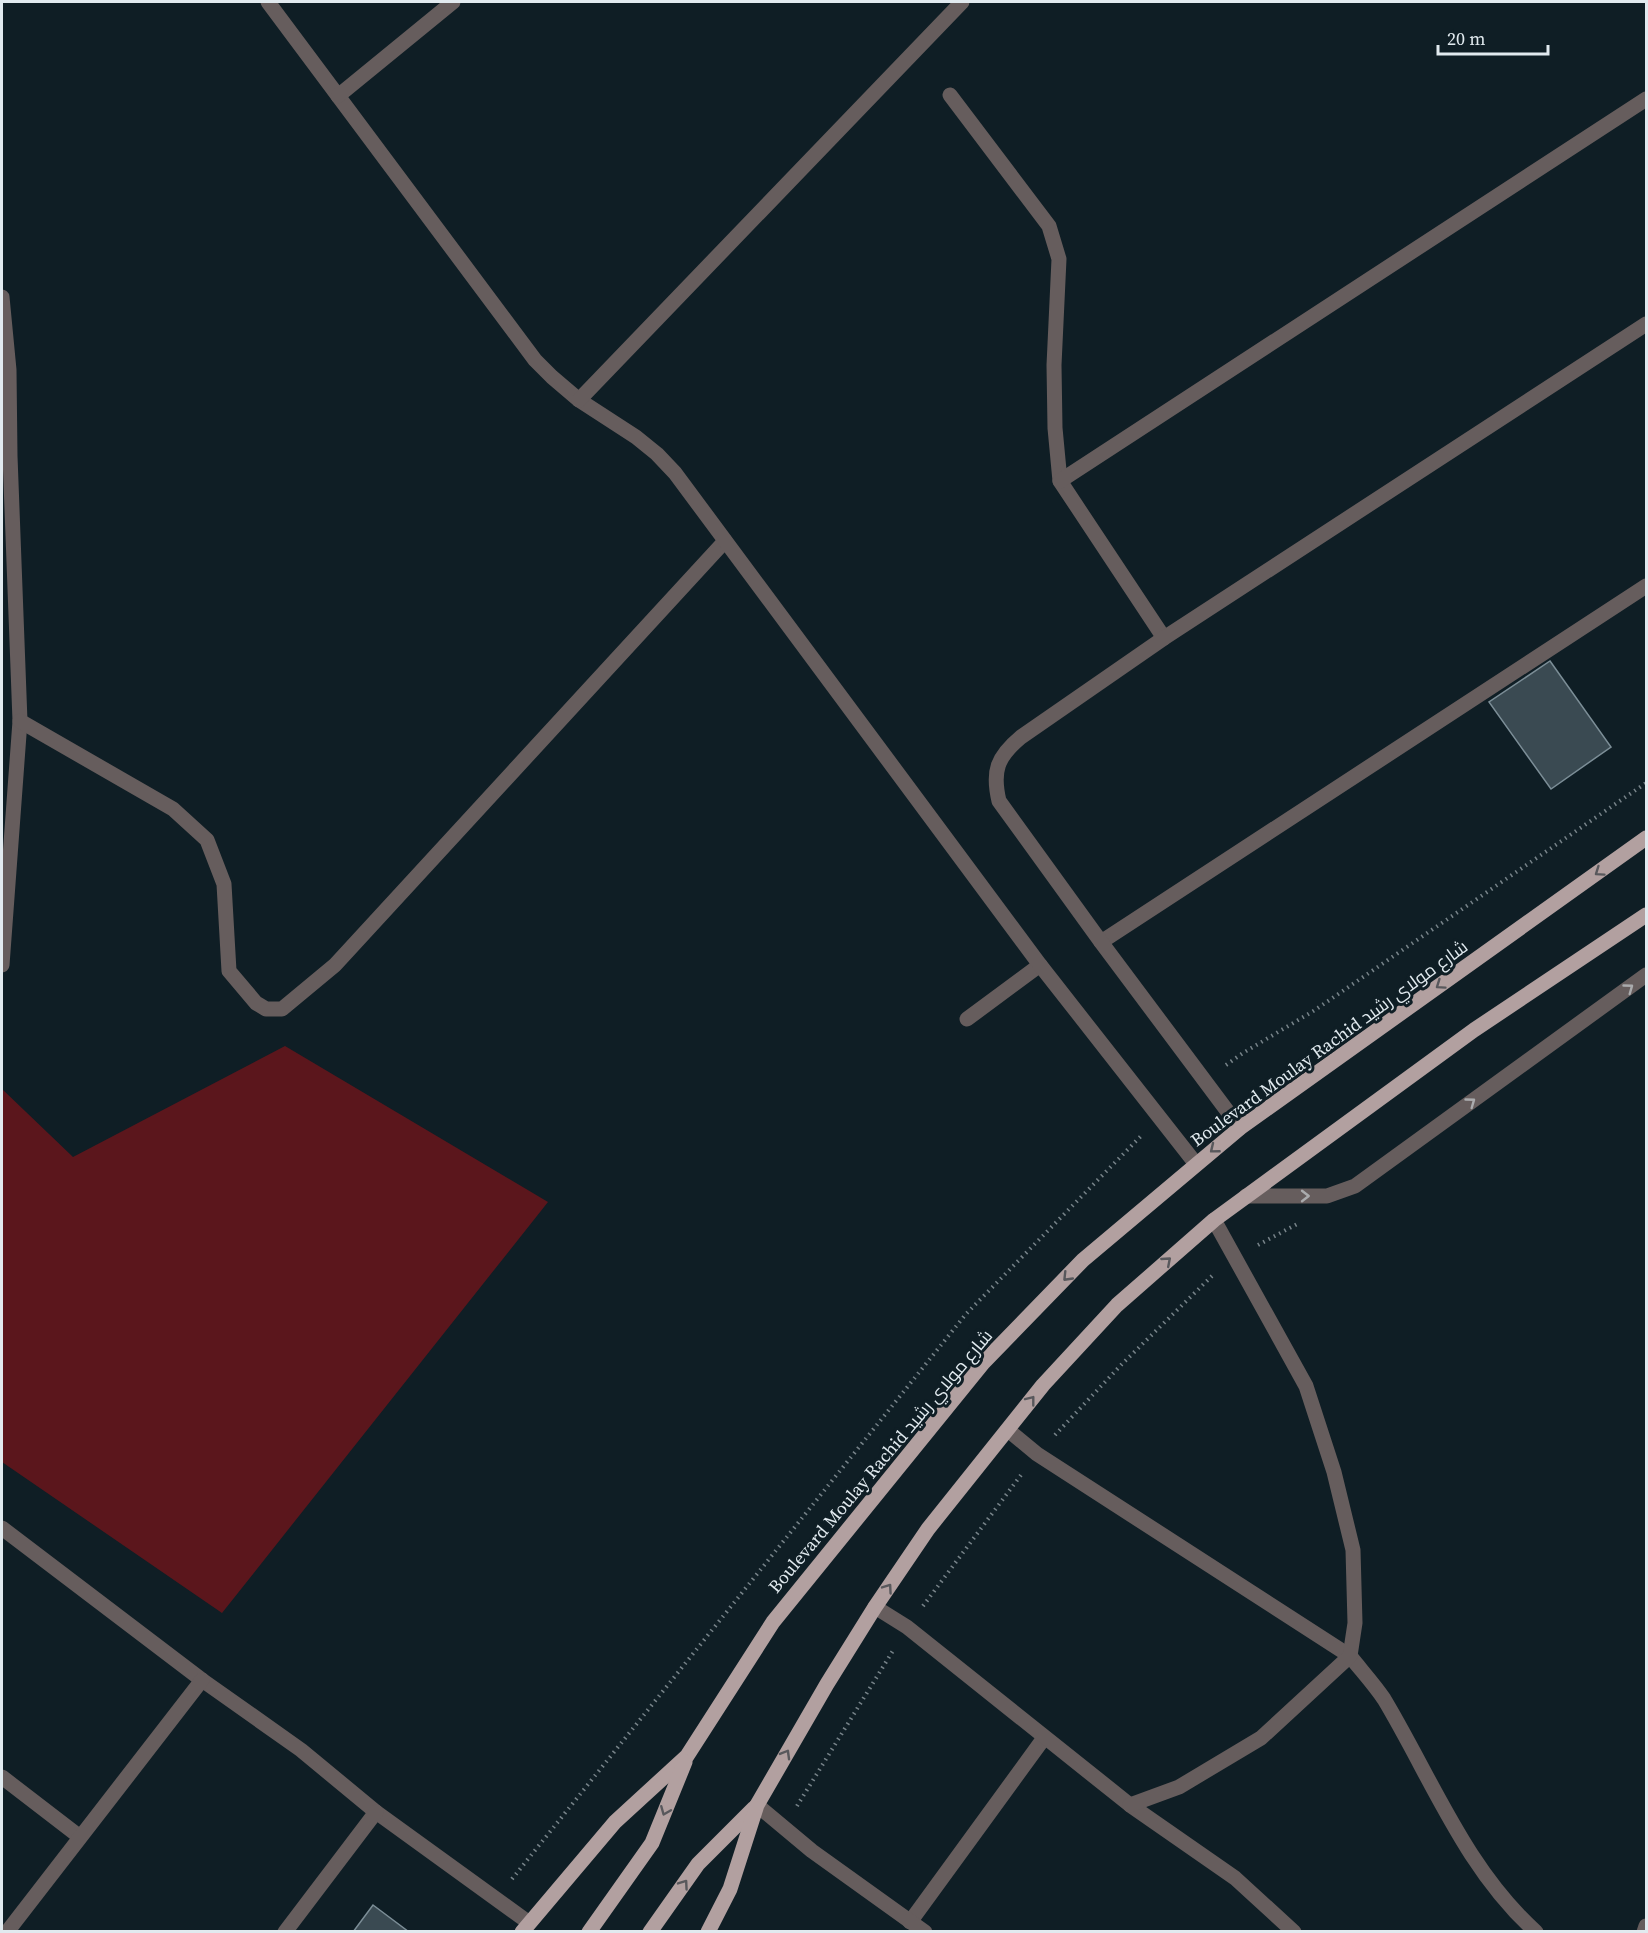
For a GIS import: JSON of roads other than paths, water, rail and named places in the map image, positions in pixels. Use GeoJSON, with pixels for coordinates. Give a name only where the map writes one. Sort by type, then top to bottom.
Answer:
{"type":"FeatureCollection","features":[{"type":"Feature","properties":{"kind":"main road","name":"Boulevard Moulay Rachid شارع مولاي رشيد"},"geometry":{"type":"LineString","coordinates":[[525,1927],[615,1822],[687,1756],[773,1622],[983,1363],[1083,1260],[1240,1128],[1647,838]]}},
{"type":"Feature","properties":{"kind":"main road"},"geometry":{"type":"LineString","coordinates":[[708,1932],[730,1889],[757,1805],[827,1684],[875,1607],[928,1529],[1043,1384],[1117,1305],[1214,1220],[1474,1030],[1647,915]]}},
{"type":"Feature","properties":{"kind":"main road"},"geometry":{"type":"LineString","coordinates":[[590,1932],[652,1843],[687,1756]]}},
{"type":"Feature","properties":{"kind":"main road"},"geometry":{"type":"LineString","coordinates":[[650,1932],[698,1864],[757,1805]]}},
{"type":"Feature","properties":{"kind":"street"},"geometry":{"type":"LineString","coordinates":[[268,2],[535,360],[579,400],[636,437],[675,473],[1040,965],[1196,1164]]}},
{"type":"Feature","properties":{"kind":"street"},"geometry":{"type":"LineString","coordinates":[[338,96],[453,2]]}},
{"type":"Feature","properties":{"kind":"street"},"geometry":{"type":"LineString","coordinates":[[579,400],[963,2]]}},
{"type":"Feature","properties":{"kind":"street"},"geometry":{"type":"LineString","coordinates":[[950,95],[1049,226],[1059,259],[1054,365],[1055,428],[1060,481],[1164,638]]}},
{"type":"Feature","properties":{"kind":"street"},"geometry":{"type":"LineString","coordinates":[[1060,481],[1647,99]]}},
{"type":"Feature","properties":{"kind":"street"},"geometry":{"type":"LineString","coordinates":[[2,297],[9,370],[9,456],[20,721],[2,965]]}},
{"type":"Feature","properties":{"kind":"street"},"geometry":{"type":"LineString","coordinates":[[1240,1128],[999,801],[995,783],[997,765],[1007,749],[1021,737],[1164,638],[1647,324]]}},
{"type":"Feature","properties":{"kind":"street"},"geometry":{"type":"LineString","coordinates":[[20,721],[173,809],[207,840],[224,884],[229,971],[256,1003],[267,1009],[282,1009],[336,965],[725,541]]}},
{"type":"Feature","properties":{"kind":"street"},"geometry":{"type":"LineString","coordinates":[[1101,942],[1647,586]]}},
{"type":"Feature","properties":{"kind":"street"},"geometry":{"type":"LineString","coordinates":[[967,1019],[1040,965]]}},
{"type":"Feature","properties":{"kind":"street"},"geometry":{"type":"LineString","coordinates":[[1246,1196],[1327,1196],[1355,1185],[1647,975]]}},
{"type":"Feature","properties":{"kind":"street"},"geometry":{"type":"LineString","coordinates":[[1130,1805],[1179,1787],[1261,1738],[1350,1656],[1355,1623],[1353,1551],[1334,1472],[1306,1386],[1214,1220]]}},
{"type":"Feature","properties":{"kind":"street"},"geometry":{"type":"LineString","coordinates":[[1008,1430],[1037,1454],[1350,1656],[1383,1698],[1452,1824],[1488,1880],[1536,1932]]}},
{"type":"Feature","properties":{"kind":"street"},"geometry":{"type":"LineString","coordinates":[[2,1528],[202,1680],[301,1750],[376,1812],[525,1927]]}},
{"type":"Feature","properties":{"kind":"street"},"geometry":{"type":"LineString","coordinates":[[875,1607],[907,1627],[1130,1805],[1235,1878],[1289,1930]]}},
{"type":"Feature","properties":{"kind":"street"},"geometry":{"type":"LineString","coordinates":[[7,1932],[202,1680]]}},
{"type":"Feature","properties":{"kind":"street"},"geometry":{"type":"LineString","coordinates":[[910,1922],[1044,1738]]}},
{"type":"Feature","properties":{"kind":"street"},"geometry":{"type":"LineString","coordinates":[[2,1777],[80,1837]]}},
{"type":"Feature","properties":{"kind":"street"},"geometry":{"type":"LineString","coordinates":[[757,1805],[812,1851],[925,1932]]}},
{"type":"Feature","properties":{"kind":"street"},"geometry":{"type":"LineString","coordinates":[[285,1932],[376,1812]]}},
{"type":"Feature","properties":{"kind":"street"},"geometry":{"type":"LineString","coordinates":[[1644,1932],[1647,1926]]}}]}
